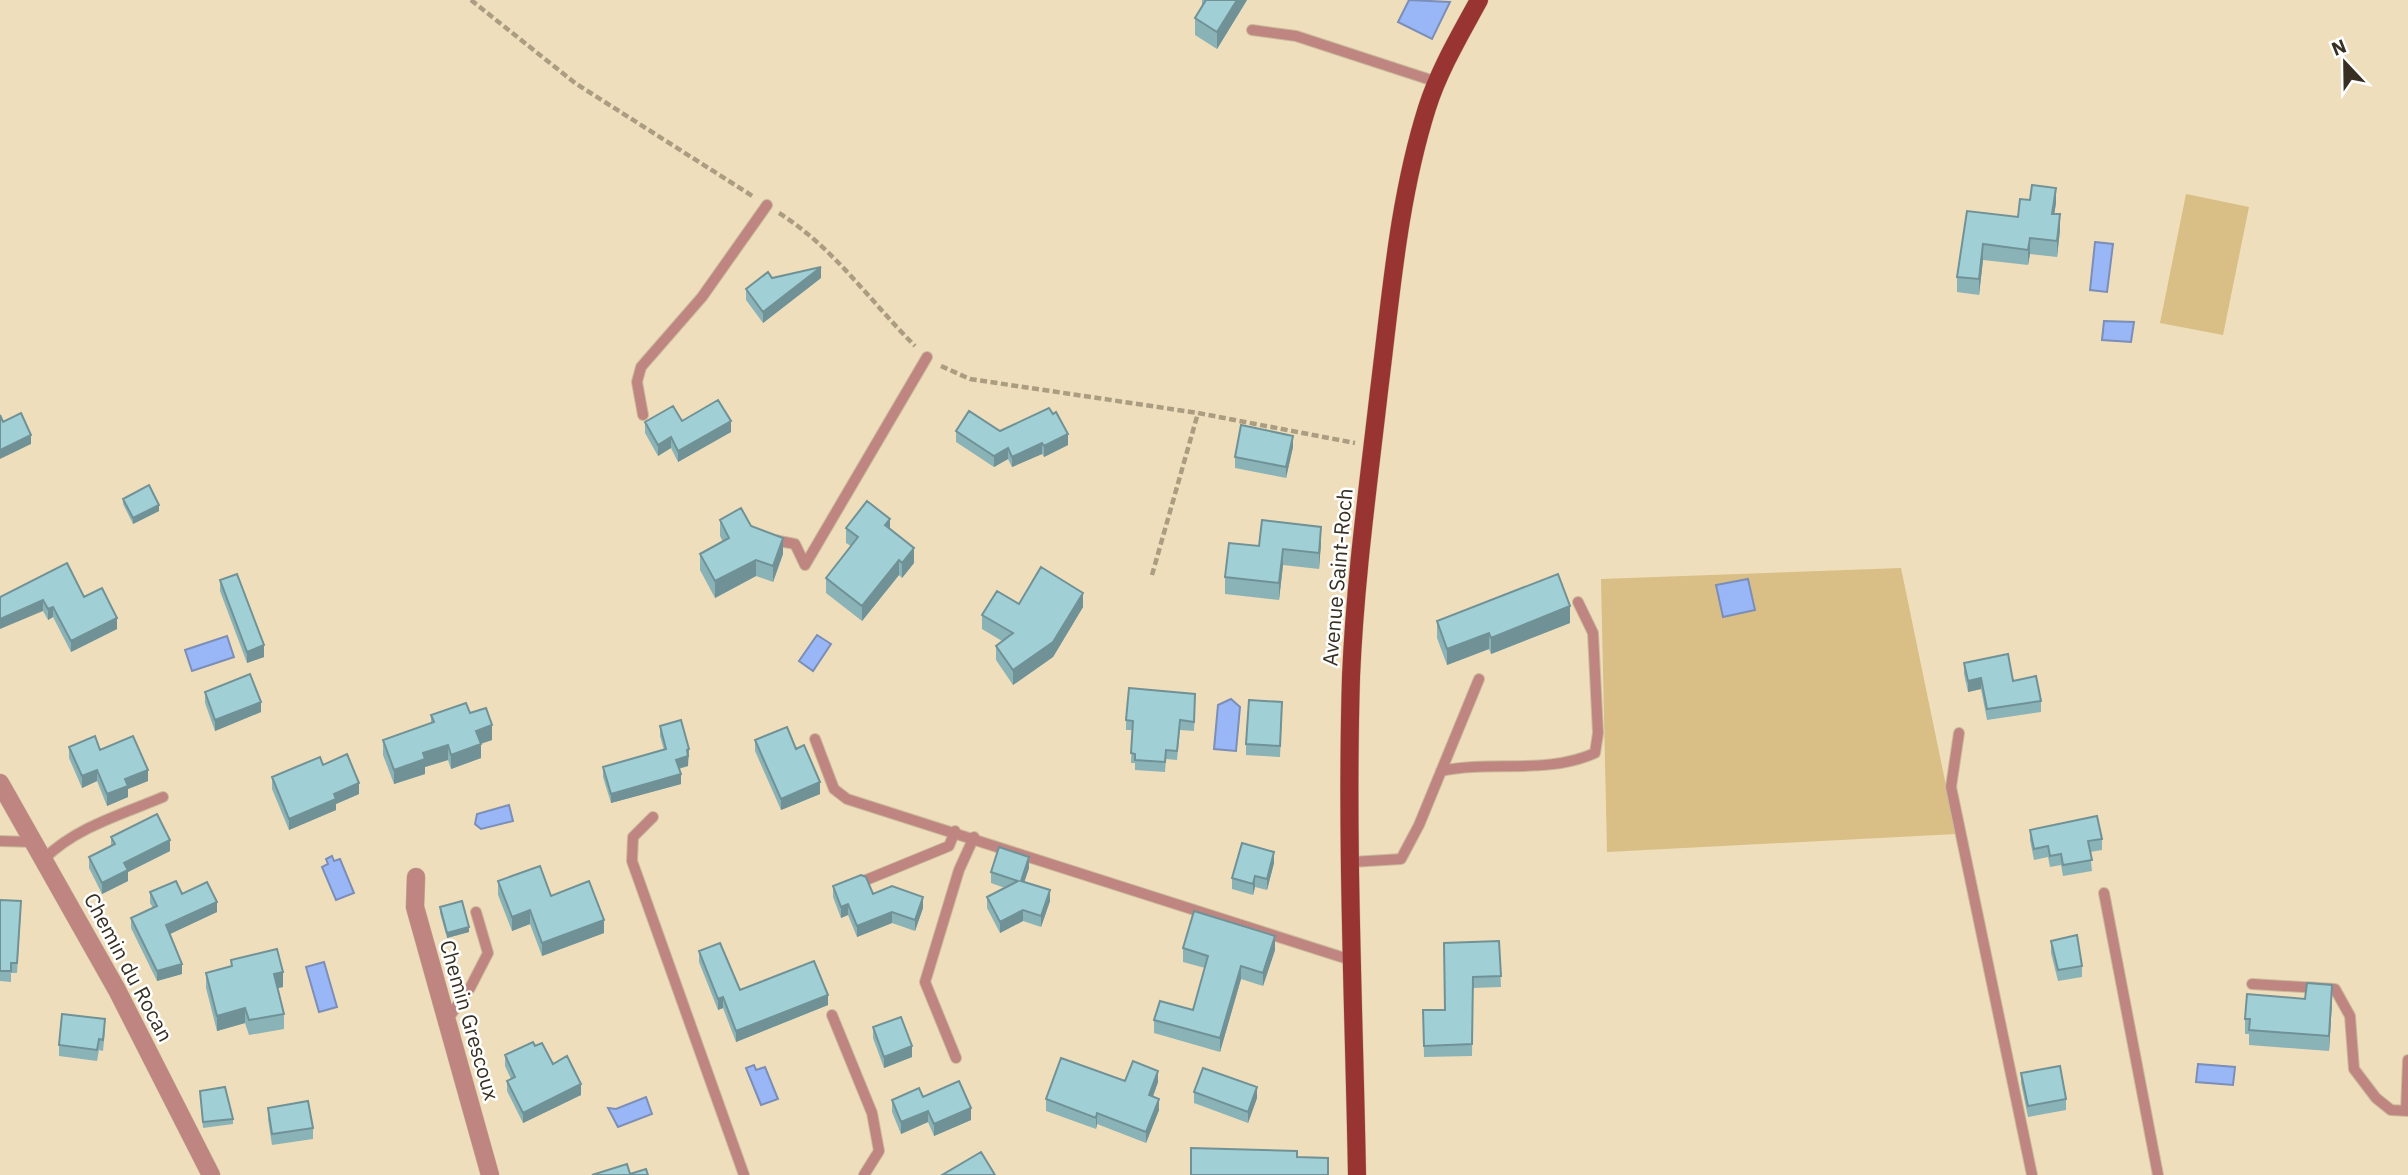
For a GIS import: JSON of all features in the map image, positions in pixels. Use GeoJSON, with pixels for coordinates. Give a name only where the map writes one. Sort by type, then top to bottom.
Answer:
{"type":"FeatureCollection","features":[{"type":"Feature","properties":{"kind":"main road","name":"Avenue Saint-Roch"},"geometry":{"type":"LineString","coordinates":[[1357,1175],[1351,678],[1357,567],[1406,191],[1428,105],[1479,0]]}},
{"type":"Feature","properties":{"kind":"street","name":"Chemin du Rocan"},"geometry":{"type":"LineString","coordinates":[[0,783],[117,990],[211,1175]]}},
{"type":"Feature","properties":{"kind":"street","name":"Chemin Grescoux"},"geometry":{"type":"LineString","coordinates":[[416,877],[415,907],[490,1175]]}},
{"type":"Feature","properties":{"kind":"lane"},"geometry":{"type":"LineString","coordinates":[[1252,30],[1296,36],[1437,82]]}},
{"type":"Feature","properties":{"kind":"lane"},"geometry":{"type":"LineString","coordinates":[[643,415],[637,382],[641,367],[702,297],[767,205]]}},
{"type":"Feature","properties":{"kind":"lane"},"geometry":{"type":"LineString","coordinates":[[763,537],[795,544],[805,565],[927,357]]}},
{"type":"Feature","properties":{"kind":"lane"},"geometry":{"type":"LineString","coordinates":[[1441,771],[1462,766],[1554,766],[1574,762],[1595,753],[1598,733],[1593,633],[1578,602]]}},
{"type":"Feature","properties":{"kind":"lane"},"geometry":{"type":"LineString","coordinates":[[1352,862],[1401,859],[1419,825],[1479,680]]}},
{"type":"Feature","properties":{"kind":"lane"},"geometry":{"type":"LineString","coordinates":[[1959,733],[1951,788],[2032,1175]]}},
{"type":"Feature","properties":{"kind":"lane"},"geometry":{"type":"LineString","coordinates":[[815,739],[834,789],[847,799],[974,837],[1353,961]]}},
{"type":"Feature","properties":{"kind":"lane"},"geometry":{"type":"LineString","coordinates":[[44,859],[59,845],[82,831],[163,797]]}},
{"type":"Feature","properties":{"kind":"lane"},"geometry":{"type":"LineString","coordinates":[[653,817],[632,837],[632,861],[744,1175]]}},
{"type":"Feature","properties":{"kind":"lane"},"geometry":{"type":"LineString","coordinates":[[866,880],[949,846],[955,831]]}},
{"type":"Feature","properties":{"kind":"lane"},"geometry":{"type":"LineString","coordinates":[[956,1058],[925,982],[959,870],[974,837]]}},
{"type":"Feature","properties":{"kind":"lane"},"geometry":{"type":"LineString","coordinates":[[0,841],[33,842]]}},
{"type":"Feature","properties":{"kind":"lane"},"geometry":{"type":"LineString","coordinates":[[2104,893],[2158,1175]]}},
{"type":"Feature","properties":{"kind":"lane"},"geometry":{"type":"LineString","coordinates":[[447,1020],[470,988],[488,953],[476,912]]}},
{"type":"Feature","properties":{"kind":"lane"},"geometry":{"type":"LineString","coordinates":[[2252,984],[2335,989],[2350,1016],[2354,1069],[2376,1098],[2392,1110],[2407,1111],[2408,1060]]}},
{"type":"Feature","properties":{"kind":"lane"},"geometry":{"type":"LineString","coordinates":[[832,1015],[872,1113],[879,1151],[864,1175]]}},
{"type":"Feature","properties":{"kind":"path"},"geometry":{"type":"LineString","coordinates":[[471,0],[575,83],[801,227],[927,357],[970,379],[1198,413],[1373,445]]}},
{"type":"Feature","properties":{"kind":"path"},"geometry":{"type":"LineString","coordinates":[[1153,575],[1198,413]]}},
{"type":"Feature","properties":{"kind":"shaded area"},"geometry":{"type":"Polygon","coordinates":[[[2186,194],[2249,207],[2223,335],[2160,323],[2186,194]]]}},
{"type":"Feature","properties":{"kind":"shaded area"},"geometry":{"type":"Polygon","coordinates":[[[1901,568],[1956,834],[1607,852],[1601,579],[1901,568]]]}},
{"type":"Feature","properties":{"kind":"water"},"geometry":{"type":"Polygon","coordinates":[[[1409,0],[1450,2],[1432,39],[1398,22],[1409,0]]]}},
{"type":"Feature","properties":{"kind":"water"},"geometry":{"type":"Polygon","coordinates":[[[2095,242],[2113,244],[2107,292],[2090,290],[2095,242]]]}},
{"type":"Feature","properties":{"kind":"water"},"geometry":{"type":"Polygon","coordinates":[[[2104,321],[2134,322],[2131,342],[2102,340],[2104,321]]]}},
{"type":"Feature","properties":{"kind":"water"},"geometry":{"type":"Polygon","coordinates":[[[1748,579],[1755,610],[1723,617],[1716,585],[1748,579]]]}},
{"type":"Feature","properties":{"kind":"water"},"geometry":{"type":"Polygon","coordinates":[[[817,635],[831,644],[813,671],[799,661],[817,635]]]}},
{"type":"Feature","properties":{"kind":"water"},"geometry":{"type":"Polygon","coordinates":[[[227,636],[234,657],[192,671],[185,650],[227,636]]]}},
{"type":"Feature","properties":{"kind":"water"},"geometry":{"type":"Polygon","coordinates":[[[1231,699],[1240,707],[1236,751],[1214,749],[1218,705],[1231,699]]]}},
{"type":"Feature","properties":{"kind":"water"},"geometry":{"type":"Polygon","coordinates":[[[509,805],[513,821],[481,829],[475,824],[477,814],[509,805]]]}},
{"type":"Feature","properties":{"kind":"water"},"geometry":{"type":"Polygon","coordinates":[[[332,856],[334,861],[340,859],[354,893],[336,900],[322,867],[328,864],[326,859],[332,856]]]}},
{"type":"Feature","properties":{"kind":"water"},"geometry":{"type":"Polygon","coordinates":[[[324,962],[337,1007],[319,1012],[306,967],[324,962]]]}},
{"type":"Feature","properties":{"kind":"water"},"geometry":{"type":"Polygon","coordinates":[[[2198,1064],[2235,1067],[2233,1085],[2196,1082],[2198,1064]]]}},
{"type":"Feature","properties":{"kind":"water"},"geometry":{"type":"Polygon","coordinates":[[[754,1065],[756,1070],[765,1067],[778,1099],[761,1105],[746,1068],[754,1065]]]}},
{"type":"Feature","properties":{"kind":"water"},"geometry":{"type":"Polygon","coordinates":[[[646,1097],[652,1114],[618,1127],[608,1108],[616,1109],[646,1097]]]}},
{"type":"Feature","properties":{"kind":"building"},"geometry":{"type":"Polygon","coordinates":[[[1206,0],[1237,0],[1217,32],[1195,18],[1206,0]]]}},
{"type":"Feature","properties":{"kind":"building"},"geometry":{"type":"Polygon","coordinates":[[[2032,185],[2056,188],[2052,214],[2060,214],[2057,241],[2030,238],[2028,250],[1983,244],[1979,279],[1957,277],[1967,211],[2018,217],[2020,199],[2030,200],[2032,185]]]}},
{"type":"Feature","properties":{"kind":"building"},"geometry":{"type":"Polygon","coordinates":[[[821,267],[763,312],[746,289],[768,272],[772,278],[821,267]]]}},
{"type":"Feature","properties":{"kind":"building"},"geometry":{"type":"Polygon","coordinates":[[[718,400],[731,421],[678,451],[671,437],[658,445],[645,422],[673,406],[682,421],[718,400]]]}},
{"type":"Feature","properties":{"kind":"building"},"geometry":{"type":"Polygon","coordinates":[[[1049,408],[1053,414],[1056,412],[1068,434],[1012,457],[1008,448],[994,456],[956,431],[969,411],[1000,431],[1049,408]]]}},
{"type":"Feature","properties":{"kind":"building"},"geometry":{"type":"Polygon","coordinates":[[[21,413],[31,435],[0,450],[0,415],[3,422],[21,413]]]}},
{"type":"Feature","properties":{"kind":"building"},"geometry":{"type":"Polygon","coordinates":[[[1241,425],[1293,436],[1286,467],[1235,457],[1241,425]]]}},
{"type":"Feature","properties":{"kind":"building"},"geometry":{"type":"Polygon","coordinates":[[[149,485],[159,505],[133,518],[123,499],[149,485]]]}},
{"type":"Feature","properties":{"kind":"building"},"geometry":{"type":"Polygon","coordinates":[[[867,501],[890,519],[885,525],[914,548],[902,563],[899,560],[862,606],[826,578],[858,537],[846,528],[867,501]]]}},
{"type":"Feature","properties":{"kind":"building"},"geometry":{"type":"Polygon","coordinates":[[[741,508],[751,526],[783,538],[773,566],[756,560],[715,581],[700,554],[729,538],[720,520],[741,508]]]}},
{"type":"Feature","properties":{"kind":"building"},"geometry":{"type":"Polygon","coordinates":[[[1262,520],[1321,527],[1319,553],[1283,549],[1279,583],[1225,577],[1229,543],[1259,546],[1262,520]]]}},
{"type":"Feature","properties":{"kind":"building"},"geometry":{"type":"Polygon","coordinates":[[[67,563],[84,597],[102,588],[117,618],[71,641],[53,607],[48,609],[43,600],[0,619],[0,597],[67,563]]]}},
{"type":"Feature","properties":{"kind":"building"},"geometry":{"type":"Polygon","coordinates":[[[1041,567],[1083,593],[1053,642],[1013,670],[996,646],[1013,633],[982,615],[997,591],[1019,604],[1041,567]]]}},
{"type":"Feature","properties":{"kind":"building"},"geometry":{"type":"Polygon","coordinates":[[[237,574],[264,645],[247,652],[220,580],[237,574]]]}},
{"type":"Feature","properties":{"kind":"building"},"geometry":{"type":"Polygon","coordinates":[[[1558,574],[1570,606],[1491,638],[1489,633],[1447,649],[1437,621],[1558,574]]]}},
{"type":"Feature","properties":{"kind":"building"},"geometry":{"type":"Polygon","coordinates":[[[2008,654],[2013,681],[2036,676],[2041,701],[1987,709],[1981,678],[1968,681],[1964,663],[2008,654]]]}},
{"type":"Feature","properties":{"kind":"building"},"geometry":{"type":"Polygon","coordinates":[[[250,674],[261,702],[215,720],[205,692],[250,674]]]}},
{"type":"Feature","properties":{"kind":"building"},"geometry":{"type":"Polygon","coordinates":[[[1129,688],[1195,694],[1194,722],[1180,720],[1177,751],[1166,750],[1165,762],[1135,760],[1135,754],[1131,753],[1133,721],[1126,720],[1129,688]]]}},
{"type":"Feature","properties":{"kind":"building"},"geometry":{"type":"Polygon","coordinates":[[[1249,700],[1282,702],[1280,746],[1246,744],[1249,700]]]}},
{"type":"Feature","properties":{"kind":"building"},"geometry":{"type":"Polygon","coordinates":[[[466,703],[470,713],[486,708],[492,725],[476,731],[481,744],[451,755],[448,745],[423,753],[425,759],[394,770],[383,740],[434,722],[431,715],[466,703]]]}},
{"type":"Feature","properties":{"kind":"building"},"geometry":{"type":"Polygon","coordinates":[[[681,720],[689,749],[688,756],[676,760],[681,774],[611,794],[603,767],[666,749],[660,726],[681,720]]]}},
{"type":"Feature","properties":{"kind":"building"},"geometry":{"type":"Polygon","coordinates":[[[787,727],[796,749],[804,745],[820,782],[781,799],[755,740],[787,727]]]}},
{"type":"Feature","properties":{"kind":"building"},"geometry":{"type":"Polygon","coordinates":[[[95,736],[100,750],[133,736],[148,770],[125,779],[128,786],[107,794],[97,770],[82,776],[69,747],[95,736]]]}},
{"type":"Feature","properties":{"kind":"building"},"geometry":{"type":"Polygon","coordinates":[[[347,754],[359,783],[334,794],[336,799],[289,819],[272,777],[320,757],[323,765],[347,754]]]}},
{"type":"Feature","properties":{"kind":"building"},"geometry":{"type":"Polygon","coordinates":[[[157,814],[170,840],[124,863],[128,870],[102,883],[89,857],[115,844],[111,837],[157,814]]]}},
{"type":"Feature","properties":{"kind":"building"},"geometry":{"type":"Polygon","coordinates":[[[2097,816],[2102,839],[2088,841],[2092,860],[2063,865],[2061,854],[2050,856],[2048,846],[2034,849],[2030,830],[2097,816]]]}},
{"type":"Feature","properties":{"kind":"building"},"geometry":{"type":"Polygon","coordinates":[[[1242,843],[1274,852],[1267,879],[1255,876],[1253,884],[1232,878],[1242,843]]]}},
{"type":"Feature","properties":{"kind":"building"},"geometry":{"type":"Polygon","coordinates":[[[999,847],[1029,857],[1021,881],[1050,890],[1041,916],[1023,910],[1000,922],[987,897],[1018,881],[991,872],[999,847]]]}},
{"type":"Feature","properties":{"kind":"building"},"geometry":{"type":"Polygon","coordinates":[[[540,866],[551,896],[589,881],[604,920],[542,943],[530,910],[512,917],[498,881],[540,866]]]}},
{"type":"Feature","properties":{"kind":"building"},"geometry":{"type":"Polygon","coordinates":[[[861,875],[866,877],[873,894],[892,886],[923,897],[915,920],[892,912],[857,926],[848,904],[841,907],[833,886],[861,875]]]}},
{"type":"Feature","properties":{"kind":"building"},"geometry":{"type":"Polygon","coordinates":[[[176,881],[182,894],[207,882],[217,902],[166,925],[182,964],[157,971],[131,918],[157,906],[150,892],[176,881]]]}},
{"type":"Feature","properties":{"kind":"building"},"geometry":{"type":"Polygon","coordinates":[[[0,900],[21,901],[17,963],[11,963],[11,971],[0,971],[0,900]]]}},
{"type":"Feature","properties":{"kind":"building"},"geometry":{"type":"Polygon","coordinates":[[[462,901],[469,927],[447,933],[440,907],[462,901]]]}},
{"type":"Feature","properties":{"kind":"building"},"geometry":{"type":"Polygon","coordinates":[[[1194,911],[1275,936],[1263,973],[1241,966],[1220,1038],[1154,1020],[1160,1001],[1193,1010],[1208,956],[1183,948],[1194,911]]]}},
{"type":"Feature","properties":{"kind":"building"},"geometry":{"type":"Polygon","coordinates":[[[2077,935],[2082,966],[2058,970],[2051,941],[2077,935]]]}},
{"type":"Feature","properties":{"kind":"building"},"geometry":{"type":"Polygon","coordinates":[[[1499,941],[1501,976],[1473,977],[1472,1044],[1424,1046],[1423,1010],[1445,1010],[1444,943],[1499,941]]]}},
{"type":"Feature","properties":{"kind":"building"},"geometry":{"type":"Polygon","coordinates":[[[720,943],[740,990],[814,961],[828,995],[736,1031],[723,997],[718,999],[699,951],[720,943]]]}},
{"type":"Feature","properties":{"kind":"building"},"geometry":{"type":"Polygon","coordinates":[[[277,949],[283,972],[274,974],[284,1014],[249,1020],[245,1008],[217,1016],[206,973],[232,966],[231,960],[277,949]]]}},
{"type":"Feature","properties":{"kind":"building"},"geometry":{"type":"Polygon","coordinates":[[[2307,983],[2332,985],[2329,1036],[2249,1030],[2250,1019],[2245,1019],[2247,994],[2305,999],[2307,983]]]}},
{"type":"Feature","properties":{"kind":"building"},"geometry":{"type":"Polygon","coordinates":[[[62,1014],[105,1019],[103,1040],[99,1039],[97,1050],[59,1045],[62,1014]]]}},
{"type":"Feature","properties":{"kind":"building"},"geometry":{"type":"Polygon","coordinates":[[[901,1017],[912,1046],[884,1057],[873,1027],[901,1017]]]}},
{"type":"Feature","properties":{"kind":"building"},"geometry":{"type":"Polygon","coordinates":[[[533,1042],[535,1046],[542,1043],[553,1064],[567,1056],[581,1084],[523,1113],[507,1081],[515,1077],[505,1055],[533,1042]]]}},
{"type":"Feature","properties":{"kind":"building"},"geometry":{"type":"Polygon","coordinates":[[[1061,1058],[1125,1081],[1133,1061],[1158,1071],[1149,1095],[1159,1099],[1146,1132],[1097,1113],[1096,1118],[1046,1099],[1061,1058]]]}},
{"type":"Feature","properties":{"kind":"building"},"geometry":{"type":"Polygon","coordinates":[[[2060,1066],[2066,1099],[2028,1106],[2021,1073],[2060,1066]]]}},
{"type":"Feature","properties":{"kind":"building"},"geometry":{"type":"Polygon","coordinates":[[[1203,1068],[1257,1087],[1248,1112],[1194,1092],[1203,1068]]]}},
{"type":"Feature","properties":{"kind":"building"},"geometry":{"type":"Polygon","coordinates":[[[959,1081],[971,1108],[934,1124],[928,1111],[901,1122],[892,1100],[919,1088],[923,1097],[959,1081]]]}},
{"type":"Feature","properties":{"kind":"building"},"geometry":{"type":"Polygon","coordinates":[[[225,1087],[233,1119],[203,1122],[200,1091],[225,1087]]]}},
{"type":"Feature","properties":{"kind":"building"},"geometry":{"type":"Polygon","coordinates":[[[308,1101],[313,1128],[272,1134],[268,1108],[308,1101]]]}},
{"type":"Feature","properties":{"kind":"building"},"geometry":{"type":"Polygon","coordinates":[[[1191,1148],[1297,1151],[1297,1157],[1328,1158],[1328,1175],[1191,1175],[1191,1148]]]}},
{"type":"Feature","properties":{"kind":"building"},"geometry":{"type":"Polygon","coordinates":[[[981,1152],[995,1175],[942,1175],[981,1152]]]}},
{"type":"Feature","properties":{"kind":"building"},"geometry":{"type":"Polygon","coordinates":[[[627,1164],[630,1174],[646,1169],[648,1175],[592,1175],[627,1164]]]}}]}
